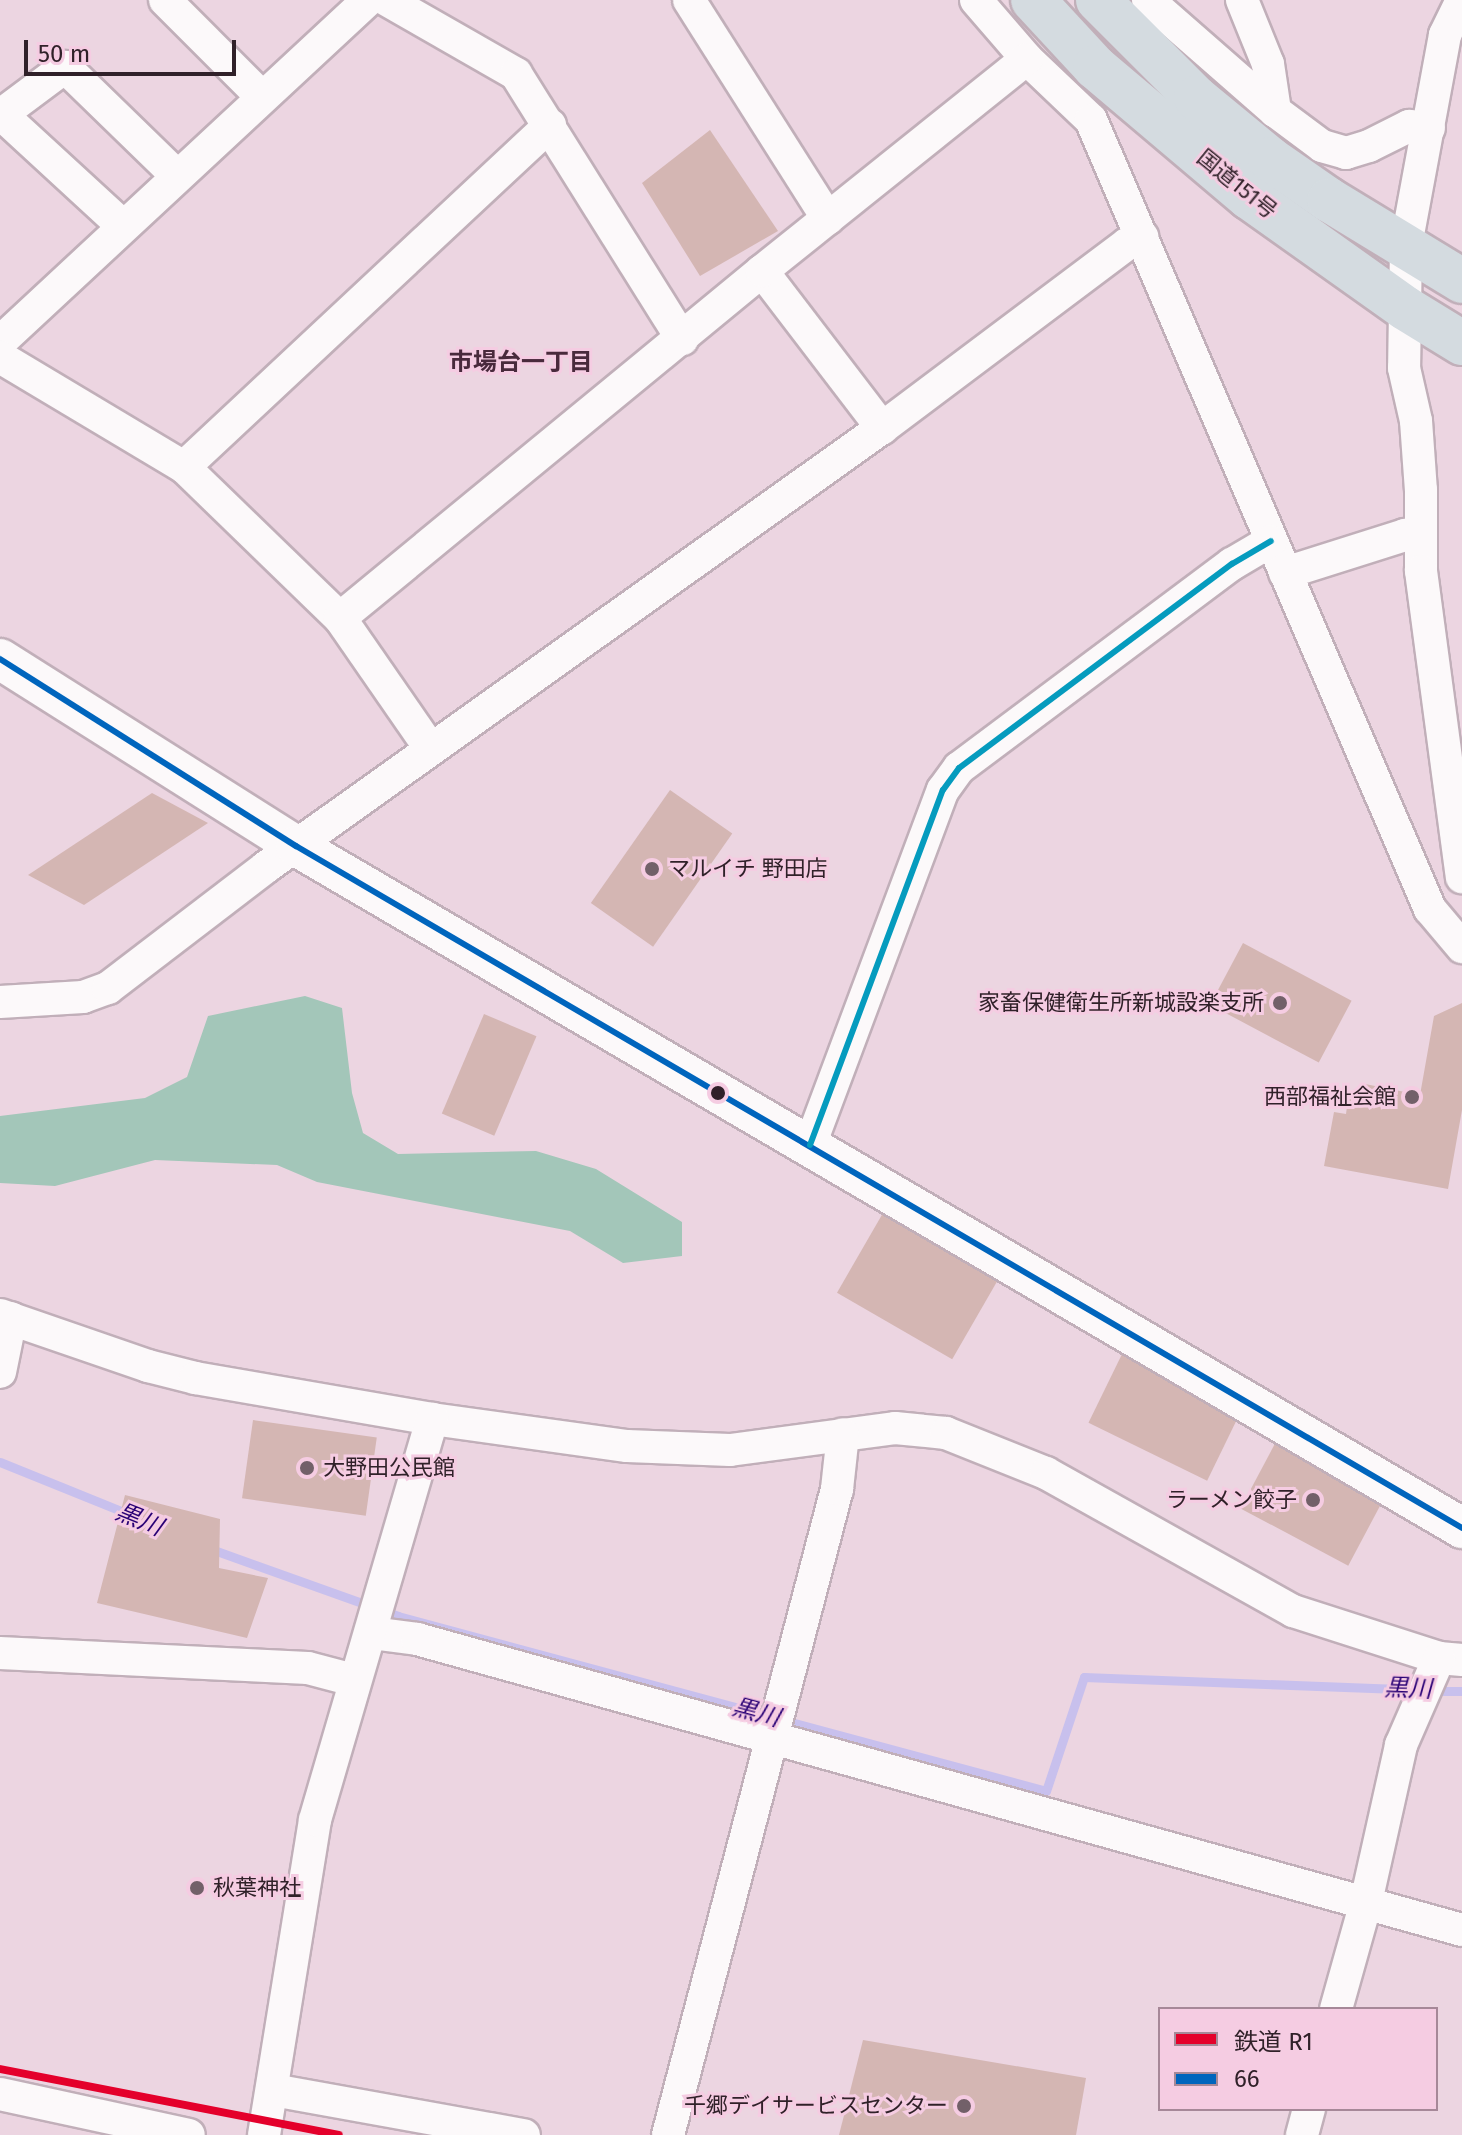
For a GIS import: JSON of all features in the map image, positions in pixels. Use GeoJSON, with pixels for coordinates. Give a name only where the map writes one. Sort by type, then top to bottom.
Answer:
{"type":"FeatureCollection","features":[{"type":"Feature","properties":{"kind":"highway","name":"国道151号"},"geometry":{"type":"LineString","coordinates":[[1033,0],[1095,67],[1249,197],[1405,308],[1462,343]]}},
{"type":"Feature","properties":{"kind":"highway","name":"国道151号"},"geometry":{"type":"LineString","coordinates":[[1098,0],[1196,98],[1270,159],[1462,281]]}},
{"type":"Feature","properties":{"kind":"street"},"geometry":{"type":"LineString","coordinates":[[165,0],[261,96]]}},
{"type":"Feature","properties":{"kind":"street"},"geometry":{"type":"LineString","coordinates":[[0,342],[122,225],[368,0]]}},
{"type":"Feature","properties":{"kind":"street"},"geometry":{"type":"LineString","coordinates":[[387,0],[516,74],[682,339]]}},
{"type":"Feature","properties":{"kind":"street"},"geometry":{"type":"LineString","coordinates":[[689,0],[828,219]]}},
{"type":"Feature","properties":{"kind":"street"},"geometry":{"type":"LineString","coordinates":[[976,0],[1027,59],[1091,120],[1430,909],[1462,947]]}},
{"type":"Feature","properties":{"kind":"street"},"geometry":{"type":"LineString","coordinates":[[1148,0],[1275,111],[1322,146],[1346,153],[1369,146],[1409,126],[1429,128]]}},
{"type":"Feature","properties":{"kind":"street"},"geometry":{"type":"LineString","coordinates":[[1242,0],[1268,64],[1275,111]]}},
{"type":"Feature","properties":{"kind":"street"},"geometry":{"type":"LineString","coordinates":[[1462,0],[1445,35],[1406,246],[1404,368],[1416,421],[1421,571],[1462,877]]}},
{"type":"Feature","properties":{"kind":"street"},"geometry":{"type":"LineString","coordinates":[[340,618],[762,271],[1027,59]]}},
{"type":"Feature","properties":{"kind":"street"},"geometry":{"type":"LineString","coordinates":[[122,225],[1,114],[65,67],[176,175]]}},
{"type":"Feature","properties":{"kind":"street"},"geometry":{"type":"LineString","coordinates":[[184,467],[550,125]]}},
{"type":"Feature","properties":{"kind":"street"},"geometry":{"type":"LineString","coordinates":[[0,1002],[83,997],[108,988],[430,748],[882,428],[1127,244],[1142,237]]}},
{"type":"Feature","properties":{"kind":"street"},"geometry":{"type":"LineString","coordinates":[[762,271],[882,428]]}},
{"type":"Feature","properties":{"kind":"street"},"geometry":{"type":"LineString","coordinates":[[0,357],[184,467],[340,618],[430,748]]}},
{"type":"Feature","properties":{"kind":"street"},"geometry":{"type":"LineString","coordinates":[[1285,573],[1405,535],[1421,534]]}},
{"type":"Feature","properties":{"kind":"street"},"geometry":{"type":"LineString","coordinates":[[810,1145],[943,790],[959,768],[1220,573],[1271,541]]}},
{"type":"Feature","properties":{"kind":"street"},"geometry":{"type":"LineString","coordinates":[[0,659],[296,846],[1462,1528]]}},
{"type":"Feature","properties":{"kind":"street"},"geometry":{"type":"LineString","coordinates":[[0,1372],[6,1317],[148,1366],[195,1378],[432,1419],[627,1446],[716,1450],[784,1445],[895,1428],[946,1433],[1046,1473],[1293,1611],[1445,1664],[1418,1708],[1401,1745],[1366,1902],[1337,2007]]}},
{"type":"Feature","properties":{"kind":"street"},"geometry":{"type":"LineString","coordinates":[[264,2135],[315,1820],[353,1680],[384,1591],[432,1419]]}},
{"type":"Feature","properties":{"kind":"street"},"geometry":{"type":"LineString","coordinates":[[668,2135],[837,1489],[843,1434]]}},
{"type":"Feature","properties":{"kind":"street"},"geometry":{"type":"LineString","coordinates":[[372,1630],[417,1639],[1462,1930]]}},
{"type":"Feature","properties":{"kind":"street"},"geometry":{"type":"LineString","coordinates":[[0,1653],[308,1668],[353,1680]]}},
{"type":"Feature","properties":{"kind":"street"},"geometry":{"type":"LineString","coordinates":[[273,2090],[524,2135]]}},
{"type":"Feature","properties":{"kind":"street"},"geometry":{"type":"LineString","coordinates":[[0,2094],[189,2135]]}},
{"type":"Feature","properties":{"kind":"street"},"geometry":{"type":"LineString","coordinates":[[1302,2135],[1308,2111]]}},
{"type":"Feature","properties":{"kind":"green space"},"geometry":{"type":"Polygon","coordinates":[[[305,996],[342,1008],[352,1093],[363,1133],[398,1154],[536,1151],[596,1169],[682,1222],[682,1256],[623,1263],[570,1231],[317,1182],[277,1165],[155,1160],[55,1186],[0,1183],[0,1116],[145,1098],[187,1077],[208,1016],[305,996]]]}},
{"type":"Feature","properties":{"kind":"building"},"geometry":{"type":"Polygon","coordinates":[[[710,130],[778,231],[700,276],[642,183],[710,130]]]}},
{"type":"Feature","properties":{"kind":"building"},"geometry":{"type":"Polygon","coordinates":[[[670,790],[732,834],[653,947],[591,903],[670,790]]]}},
{"type":"Feature","properties":{"kind":"building"},"geometry":{"type":"Polygon","coordinates":[[[152,793],[208,823],[84,905],[28,875],[152,793]]]}},
{"type":"Feature","properties":{"kind":"building","name":"家畜保健衛生所新城設楽支所"},"geometry":{"type":"Polygon","coordinates":[[[1243,943],[1352,1001],[1319,1063],[1210,1005],[1243,943]]]}},
{"type":"Feature","properties":{"kind":"building","name":"西部福祉会館"},"geometry":{"type":"Polygon","coordinates":[[[1462,1003],[1462,1110],[1448,1189],[1324,1166],[1334,1112],[1346,1114],[1348,1099],[1362,1101],[1365,1084],[1420,1095],[1434,1016],[1462,1003]]]}},
{"type":"Feature","properties":{"kind":"building"},"geometry":{"type":"Polygon","coordinates":[[[484,1014],[536,1036],[494,1136],[442,1113],[484,1014]]]}},
{"type":"Feature","properties":{"kind":"building"},"geometry":{"type":"Polygon","coordinates":[[[883,1213],[998,1280],[952,1359],[837,1293],[883,1213]]]}},
{"type":"Feature","properties":{"kind":"building"},"geometry":{"type":"Polygon","coordinates":[[[1124,1350],[1243,1408],[1207,1481],[1088,1423],[1124,1350]]]}},
{"type":"Feature","properties":{"kind":"building","name":"大野田公民館"},"geometry":{"type":"Polygon","coordinates":[[[253,1420],[377,1437],[366,1516],[242,1498],[253,1420]]]}},
{"type":"Feature","properties":{"kind":"building"},"geometry":{"type":"Polygon","coordinates":[[[1279,1436],[1387,1493],[1348,1566],[1241,1508],[1279,1436]]]}},
{"type":"Feature","properties":{"kind":"building"},"geometry":{"type":"Polygon","coordinates":[[[125,1495],[220,1519],[219,1568],[268,1578],[247,1638],[97,1603],[125,1495]]]}},
{"type":"Feature","properties":{"kind":"building","name":"千郷デイサービスセンター"},"geometry":{"type":"Polygon","coordinates":[[[863,2040],[1086,2078],[1076,2135],[839,2135],[863,2040]]]}},
{"type":"Feature","properties":{"kind":"waterway","name":"黒川"},"geometry":{"type":"LineString","coordinates":[[0,1462],[131,1515]]}},
{"type":"Feature","properties":{"kind":"waterway","name":"黒川"},"geometry":{"type":"LineString","coordinates":[[211,1549],[398,1616],[1046,1791],[1084,1677],[1419,1690]]}},
{"type":"Feature","properties":{"kind":"waterway","name":"黒川"},"geometry":{"type":"LineString","coordinates":[[1433,1691],[1462,1691]]}},
{"type":"Feature","properties":{"kind":"rail line","name":"R1"},"geometry":{"type":"LineString","coordinates":[[0,2069],[339,2135]]}},
{"type":"Feature","properties":{"kind":"transit line"},"geometry":{"type":"LineString","coordinates":[[810,1145],[943,790],[959,768],[1232,564],[1271,541]]}},
{"type":"Feature","properties":{"kind":"transit line","name":"66"},"geometry":{"type":"LineString","coordinates":[[0,659],[296,846],[1462,1528]]}},
{"type":"Feature","properties":{"kind":"place","name":"マルイチ 野田店"},"geometry":{"type":"Point","coordinates":[652,869]}},
{"type":"Feature","properties":{"kind":"place","name":"家畜保健衛生所新城設楽支所"},"geometry":{"type":"Point","coordinates":[1280,1003]}},
{"type":"Feature","properties":{"kind":"place","name":"西部福祉会館"},"geometry":{"type":"Point","coordinates":[1412,1097]}},
{"type":"Feature","properties":{"kind":"place","name":"大野田公民館"},"geometry":{"type":"Point","coordinates":[307,1468]}},
{"type":"Feature","properties":{"kind":"place","name":"ラーメン餃子"},"geometry":{"type":"Point","coordinates":[1313,1500]}},
{"type":"Feature","properties":{"kind":"place","name":"秋葉神社"},"geometry":{"type":"Point","coordinates":[197,1888]}},
{"type":"Feature","properties":{"kind":"place","name":"千郷デイサービスセンター"},"geometry":{"type":"Point","coordinates":[964,2106]}},
{"type":"Feature","properties":{"kind":"district","name":"市場台一丁目"},"geometry":{"type":"Point","coordinates":[521,363]}}]}
